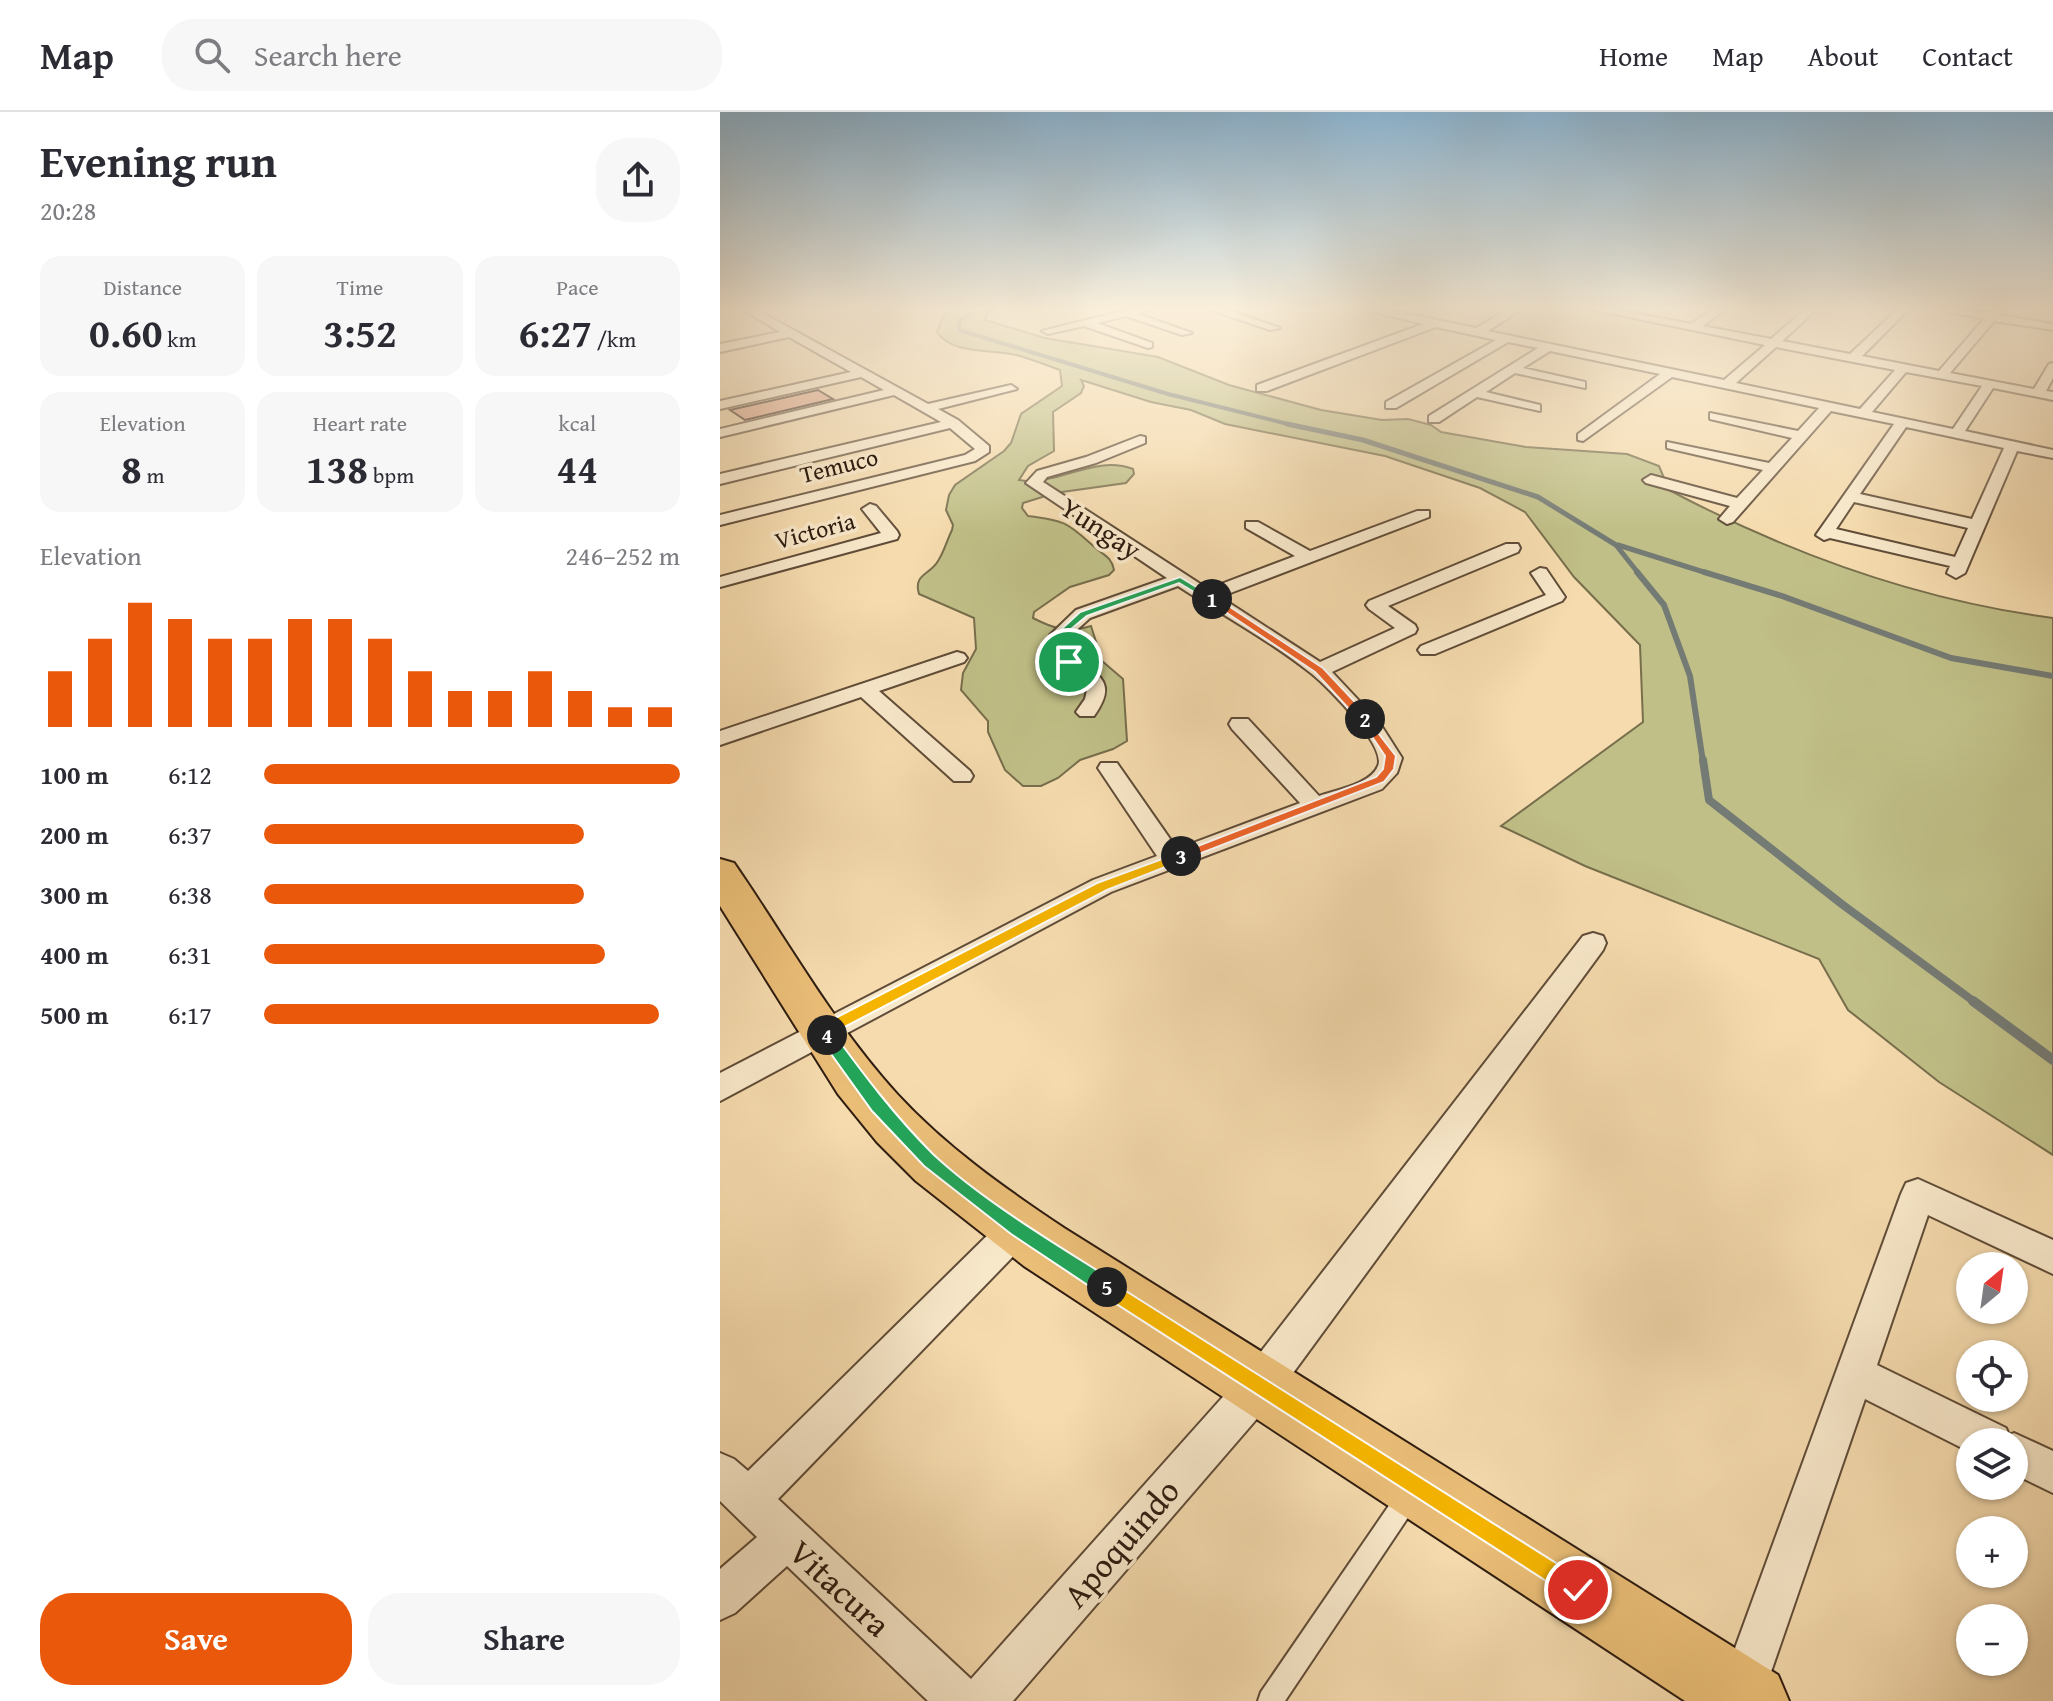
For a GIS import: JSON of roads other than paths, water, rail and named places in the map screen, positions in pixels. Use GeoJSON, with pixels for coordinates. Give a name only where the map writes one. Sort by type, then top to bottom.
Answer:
{"type":"FeatureCollection","features":[{"type":"Feature","properties":{"kind":"main road"},"geometry":{"type":"LineString","coordinates":[[720,873],[869,1095],[911,1142],[965,1191],[1017,1229],[1746,1698]]}},
{"type":"Feature","properties":{"kind":"street"},"geometry":{"type":"LineString","coordinates":[[720,405],[817,383]]}},
{"type":"Feature","properties":{"kind":"street"},"geometry":{"type":"LineString","coordinates":[[881,383],[953,423]]}},
{"type":"Feature","properties":{"kind":"street"},"geometry":{"type":"LineString","coordinates":[[1262,388],[1275,383]]}},
{"type":"Feature","properties":{"kind":"street"},"geometry":{"type":"LineString","coordinates":[[1391,405],[1429,383]]}},
{"type":"Feature","properties":{"kind":"street"},"geometry":{"type":"LineString","coordinates":[[1434,419],[1491,383]]}},
{"type":"Feature","properties":{"kind":"street"},"geometry":{"type":"LineString","coordinates":[[1573,383],[1581,385]]}},
{"type":"Feature","properties":{"kind":"street"},"geometry":{"type":"LineString","coordinates":[[1583,437],[1656,383]]}},
{"type":"Feature","properties":{"kind":"street"},"geometry":{"type":"LineString","coordinates":[[1717,383],[2053,454]]}},
{"type":"Feature","properties":{"kind":"street"},"geometry":{"type":"LineString","coordinates":[[1863,414],[1890,383]]}},
{"type":"Feature","properties":{"kind":"street"},"geometry":{"type":"LineString","coordinates":[[1985,383],[2053,396]]}},
{"type":"Feature","properties":{"kind":"street"},"geometry":{"type":"LineString","coordinates":[[2038,393],[2044,383]]}},
{"type":"Feature","properties":{"kind":"street"},"geometry":{"type":"LineString","coordinates":[[1956,434],[1990,384]]}},
{"type":"Feature","properties":{"kind":"street"},"geometry":{"type":"LineString","coordinates":[[927,408],[1011,389]]}},
{"type":"Feature","properties":{"kind":"street"},"geometry":{"type":"LineString","coordinates":[[726,432],[896,391]]}},
{"type":"Feature","properties":{"kind":"street"},"geometry":{"type":"LineString","coordinates":[[1475,393],[1535,408]]}},
{"type":"Feature","properties":{"kind":"street"},"geometry":{"type":"LineString","coordinates":[[1727,519],[1828,406]]}},
{"type":"Feature","properties":{"kind":"street"},"geometry":{"type":"LineString","coordinates":[[810,412],[827,424]]}},
{"type":"Feature","properties":{"kind":"street"},"geometry":{"type":"LineString","coordinates":[[1715,416],[1803,436]]}},
{"type":"Feature","properties":{"kind":"street"},"geometry":{"type":"LineString","coordinates":[[1902,422],[1826,534],[1958,568],[2012,446]]}},
{"type":"Feature","properties":{"kind":"street"},"geometry":{"type":"LineString","coordinates":[[720,479],[953,423]]}},
{"type":"Feature","properties":{"kind":"street","name":"Temuco"},"geometry":{"type":"LineString","coordinates":[[720,520],[970,458],[984,449],[953,423]]}},
{"type":"Feature","properties":{"kind":"street"},"geometry":{"type":"LineString","coordinates":[[726,432],[747,443]]}},
{"type":"Feature","properties":{"kind":"street","name":"Yungay"},"geometry":{"type":"LineString","coordinates":[[720,1088],[1102,886],[1374,784],[1389,769],[1391,756],[1351,702],[1319,670],[1034,481],[1042,474],[1109,454],[1140,440]]}},
{"type":"Feature","properties":{"kind":"street"},"geometry":{"type":"LineString","coordinates":[[1672,445],[1774,468]]}},
{"type":"Feature","properties":{"kind":"street"},"geometry":{"type":"LineString","coordinates":[[1651,480],[1741,504]]}},
{"type":"Feature","properties":{"kind":"street"},"geometry":{"type":"LineString","coordinates":[[1851,497],[1977,525]]}},
{"type":"Feature","properties":{"kind":"street","name":"Victoria"},"geometry":{"type":"LineString","coordinates":[[720,582],[891,535],[870,509]]}},
{"type":"Feature","properties":{"kind":"street"},"geometry":{"type":"LineString","coordinates":[[1206,596],[1423,514]]}},
{"type":"Feature","properties":{"kind":"street"},"geometry":{"type":"LineString","coordinates":[[1252,525],[1309,557]]}},
{"type":"Feature","properties":{"kind":"street"},"geometry":{"type":"LineString","coordinates":[[1447,670],[1408,629],[1375,605],[1512,548]]}},
{"type":"Feature","properties":{"kind":"street"},"geometry":{"type":"LineString","coordinates":[[1428,650],[1556,597],[1540,573]]}},
{"type":"Feature","properties":{"kind":"street"},"geometry":{"type":"LineString","coordinates":[[1087,712],[1098,700],[1099,690],[1089,675],[1069,662],[1061,650],[1060,635],[1083,614],[1180,579]]}},
{"type":"Feature","properties":{"kind":"street"},"geometry":{"type":"LineString","coordinates":[[1319,670],[1408,629]]}},
{"type":"Feature","properties":{"kind":"street"},"geometry":{"type":"LineString","coordinates":[[720,738],[957,658]]}},
{"type":"Feature","properties":{"kind":"street"},"geometry":{"type":"LineString","coordinates":[[865,690],[962,776]]}},
{"type":"Feature","properties":{"kind":"street"},"geometry":{"type":"LineString","coordinates":[[1240,724],[1315,806]]}},
{"type":"Feature","properties":{"kind":"street"},"geometry":{"type":"LineString","coordinates":[[1109,768],[1172,860]]}},
{"type":"Feature","properties":{"kind":"street","name":"Apoquindo"},"geometry":{"type":"LineString","coordinates":[[982,1701],[1260,1385],[1593,943]]}},
{"type":"Feature","properties":{"kind":"street"},"geometry":{"type":"LineString","coordinates":[[1746,1698],[1918,1194],[2053,1257]]}},
{"type":"Feature","properties":{"kind":"street"},"geometry":{"type":"LineString","coordinates":[[734,1486],[1017,1229]]}},
{"type":"Feature","properties":{"kind":"street"},"geometry":{"type":"LineString","coordinates":[[1855,1374],[1964,1428]]}},
{"type":"Feature","properties":{"kind":"street"},"geometry":{"type":"LineString","coordinates":[[2028,1460],[2053,1473]]}},
{"type":"Feature","properties":{"kind":"street","name":"Vitacura"},"geometry":{"type":"LineString","coordinates":[[734,1486],[961,1701]]}},
{"type":"Feature","properties":{"kind":"street"},"geometry":{"type":"LineString","coordinates":[[720,1598],[787,1538]]}},
{"type":"Feature","properties":{"kind":"lane"},"geometry":{"type":"LineString","coordinates":[[1270,1701],[1416,1485]]}},
{"type":"Feature","properties":{"kind":"waterway"},"geometry":{"type":"LineString","coordinates":[[1133,383],[1293,425]]}},
{"type":"Feature","properties":{"kind":"waterway"},"geometry":{"type":"LineString","coordinates":[[1287,424],[1293,425]]}},
{"type":"Feature","properties":{"kind":"waterway"},"geometry":{"type":"LineString","coordinates":[[1293,425],[1363,440],[1538,497],[1616,545],[1639,574]]}},
{"type":"Feature","properties":{"kind":"waterway"},"geometry":{"type":"LineString","coordinates":[[1618,545],[1710,574]]}},
{"type":"Feature","properties":{"kind":"waterway"},"geometry":{"type":"LineString","coordinates":[[1637,572],[1664,605],[1690,676],[1703,762]]}},
{"type":"Feature","properties":{"kind":"waterway"},"geometry":{"type":"LineString","coordinates":[[1704,572],[1782,596],[1951,658],[2053,676]]}},
{"type":"Feature","properties":{"kind":"waterway"},"geometry":{"type":"LineString","coordinates":[[1703,760],[1709,800],[1843,905],[1976,1003]]}},
{"type":"Feature","properties":{"kind":"waterway"},"geometry":{"type":"LineString","coordinates":[[1973,1001],[2053,1060]]}}]}
